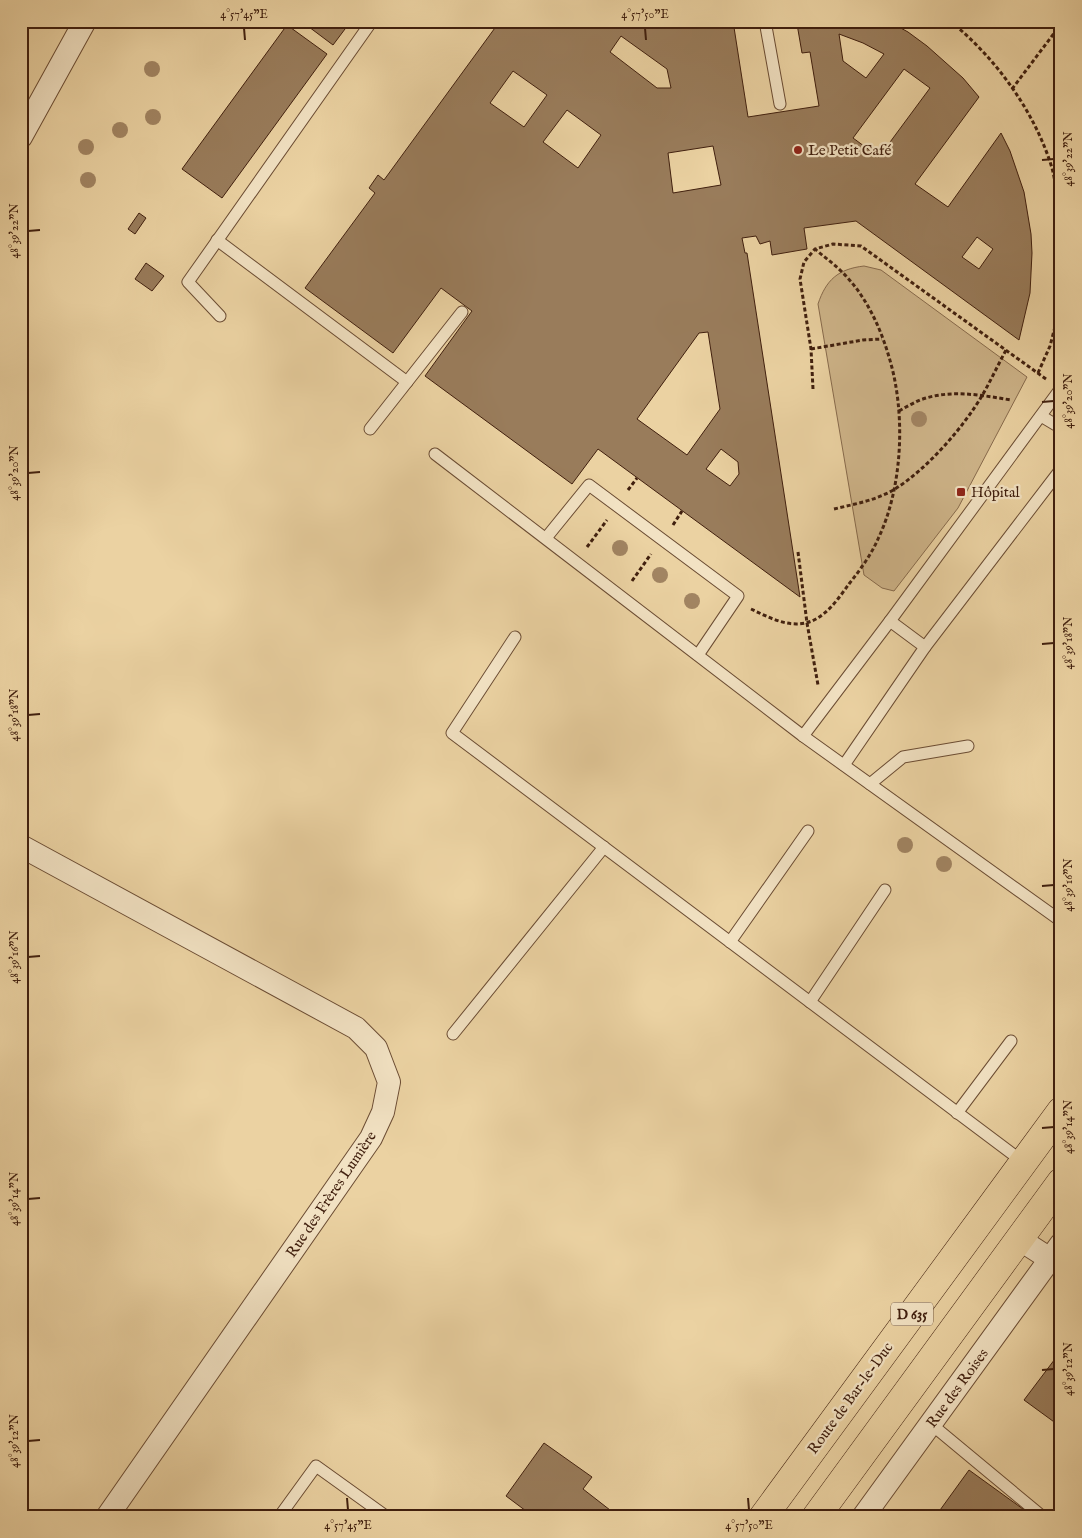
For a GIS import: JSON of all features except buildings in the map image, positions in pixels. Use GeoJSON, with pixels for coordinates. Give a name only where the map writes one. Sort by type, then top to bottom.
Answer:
{"type":"FeatureCollection","features":[{"type":"Feature","properties":{"kind":"main road","name":"Route de Bar-le-Duc"},"geometry":{"type":"LineString","coordinates":[[763,1517],[1061,1110]]}},
{"type":"Feature","properties":{"kind":"main road","name":"D 635"},"geometry":{"type":"LineString","coordinates":[[816,1517],[1061,1182]]}},
{"type":"Feature","properties":{"kind":"street"},"geometry":{"type":"LineString","coordinates":[[21,137],[84,21]]}},
{"type":"Feature","properties":{"kind":"street","name":"Rue des Frères Lumière"},"geometry":{"type":"LineString","coordinates":[[21,846],[356,1028],[376,1048],[389,1082],[383,1112],[371,1138],[107,1517]]}},
{"type":"Feature","properties":{"kind":"street","name":"Rue des Roises"},"geometry":{"type":"LineString","coordinates":[[863,1517],[1055,1252],[1019,1239]]}},
{"type":"Feature","properties":{"kind":"lane"},"geometry":{"type":"LineString","coordinates":[[220,316],[188,282],[372,21]]}},
{"type":"Feature","properties":{"kind":"lane"},"geometry":{"type":"LineString","coordinates":[[765,21],[780,104]]}},
{"type":"Feature","properties":{"kind":"lane"},"geometry":{"type":"LineString","coordinates":[[217,240],[407,382]]}},
{"type":"Feature","properties":{"kind":"lane"},"geometry":{"type":"LineString","coordinates":[[370,430],[462,312]]}},
{"type":"Feature","properties":{"kind":"lane"},"geometry":{"type":"LineString","coordinates":[[803,736],[1061,389]]}},
{"type":"Feature","properties":{"kind":"lane"},"geometry":{"type":"LineString","coordinates":[[1042,416],[1061,428]]}},
{"type":"Feature","properties":{"kind":"lane"},"geometry":{"type":"LineString","coordinates":[[435,454],[803,736],[1061,921]]}},
{"type":"Feature","properties":{"kind":"lane"},"geometry":{"type":"LineString","coordinates":[[844,765],[925,647],[1061,469]]}},
{"type":"Feature","properties":{"kind":"lane"},"geometry":{"type":"LineString","coordinates":[[546,538],[588,485],[738,596],[698,655]]}},
{"type":"Feature","properties":{"kind":"lane"},"geometry":{"type":"LineString","coordinates":[[890,621],[925,647]]}},
{"type":"Feature","properties":{"kind":"lane"},"geometry":{"type":"LineString","coordinates":[[516,637],[452,733],[1023,1162]]}},
{"type":"Feature","properties":{"kind":"lane"},"geometry":{"type":"LineString","coordinates":[[870,784],[902,757],[968,746]]}},
{"type":"Feature","properties":{"kind":"lane"},"geometry":{"type":"LineString","coordinates":[[730,942],[808,830]]}},
{"type":"Feature","properties":{"kind":"lane"},"geometry":{"type":"LineString","coordinates":[[454,1034],[604,847]]}},
{"type":"Feature","properties":{"kind":"lane"},"geometry":{"type":"LineString","coordinates":[[810,1002],[885,890]]}},
{"type":"Feature","properties":{"kind":"lane"},"geometry":{"type":"LineString","coordinates":[[957,1113],[1011,1041]]}},
{"type":"Feature","properties":{"kind":"lane"},"geometry":{"type":"LineString","coordinates":[[931,1424],[1043,1517]]}},
{"type":"Feature","properties":{"kind":"lane"},"geometry":{"type":"LineString","coordinates":[[280,1517],[316,1466],[387,1517]]}},
{"type":"Feature","properties":{"kind":"path"},"geometry":{"type":"LineString","coordinates":[[950,21],[964,32],[991,62],[1012,89],[1033,123],[1044,145],[1052,170],[1061,229]]}},
{"type":"Feature","properties":{"kind":"path"},"geometry":{"type":"LineString","coordinates":[[1012,89],[1061,24]]}},
{"type":"Feature","properties":{"kind":"path"},"geometry":{"type":"LineString","coordinates":[[813,389],[811,349],[800,279],[804,262],[815,249],[833,244],[861,246],[1061,389]]}},
{"type":"Feature","properties":{"kind":"path"},"geometry":{"type":"LineString","coordinates":[[735,601],[775,620],[792,624],[807,623],[822,614],[835,604],[863,566],[878,539],[889,511],[894,490],[899,446],[898,411],[889,356],[862,295],[842,272],[815,249]]}},
{"type":"Feature","properties":{"kind":"path"},"geometry":{"type":"LineString","coordinates":[[1038,373],[1050,346],[1061,304]]}},
{"type":"Feature","properties":{"kind":"path"},"geometry":{"type":"LineString","coordinates":[[811,349],[863,340],[882,339]]}},
{"type":"Feature","properties":{"kind":"path"},"geometry":{"type":"LineString","coordinates":[[834,509],[867,502],[894,490],[930,461],[958,429],[982,395],[1006,350]]}},
{"type":"Feature","properties":{"kind":"path"},"geometry":{"type":"LineString","coordinates":[[898,411],[919,400],[939,394],[958,393],[1011,400]]}},
{"type":"Feature","properties":{"kind":"path"},"geometry":{"type":"LineString","coordinates":[[798,552],[807,623],[822,711]]}},
{"type":"Feature","properties":{"kind":"shaded area"},"geometry":{"type":"Polygon","coordinates":[[[864,266],[881,270],[1027,377],[958,508],[894,591],[882,588],[864,575],[818,304],[825,288],[834,277],[847,270],[864,266]]]}},
{"type":"Feature","properties":{"kind":"place","name":"Le Petit Café"},"geometry":{"type":"Point","coordinates":[798,150]}},
{"type":"Feature","properties":{"kind":"place","name":"Hôpital"},"geometry":{"type":"Point","coordinates":[961,492]}}]}
